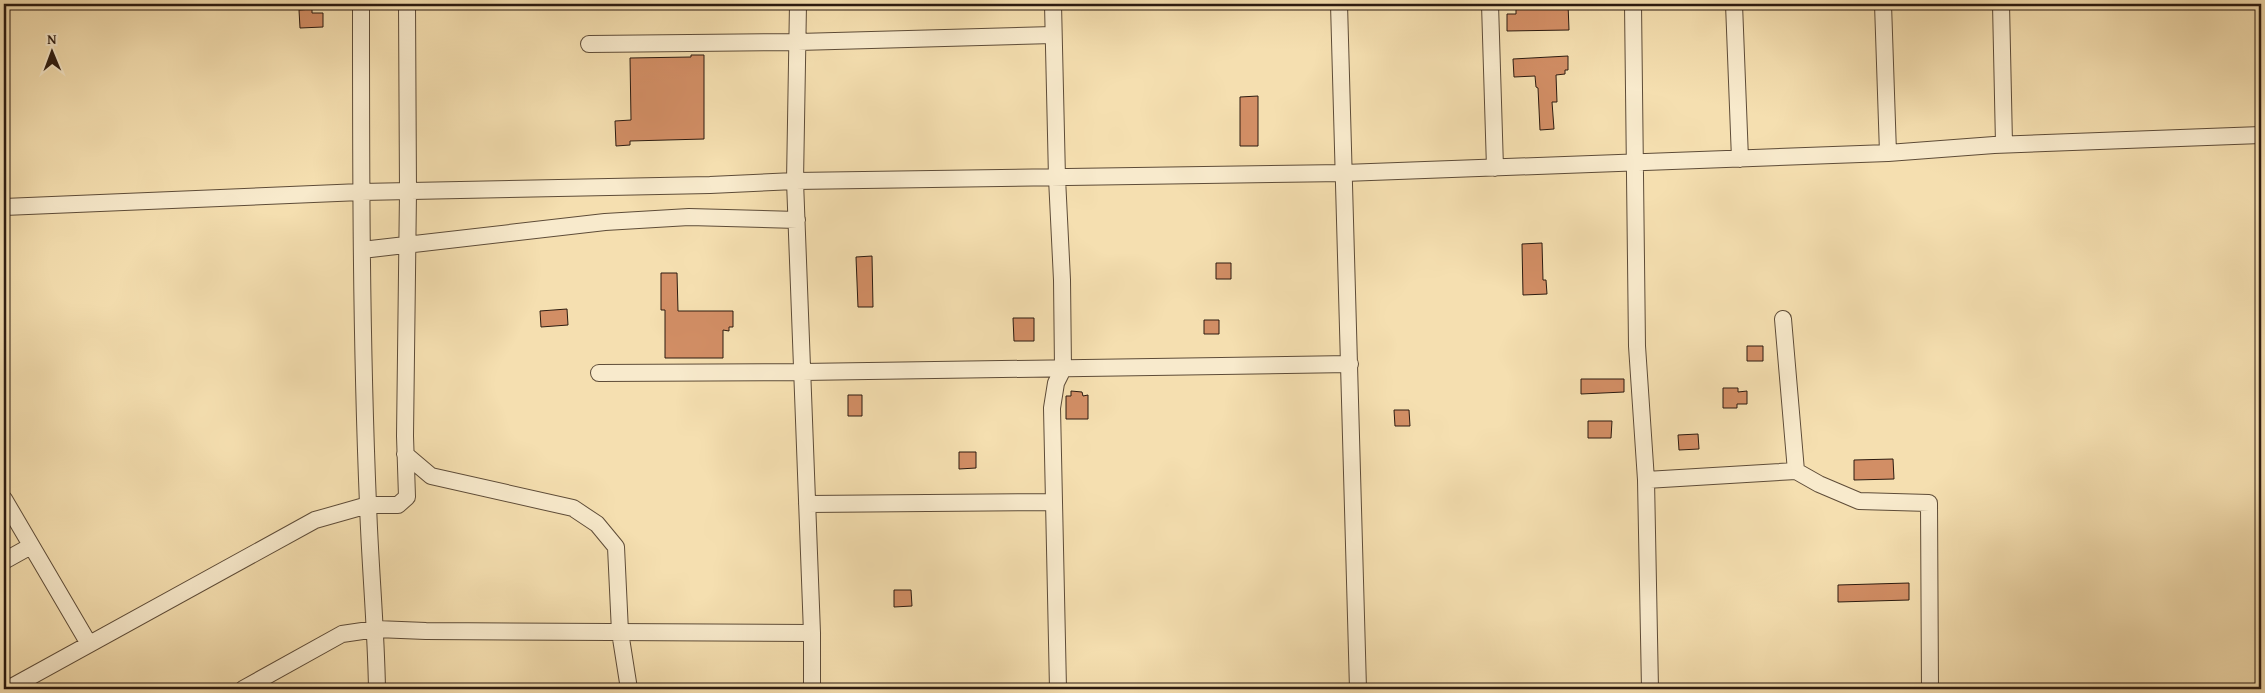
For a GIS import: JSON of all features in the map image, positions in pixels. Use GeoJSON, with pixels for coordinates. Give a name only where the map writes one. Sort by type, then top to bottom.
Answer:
{"type":"FeatureCollection","features":[{"type":"Feature","properties":{"kind":"street"},"geometry":{"type":"LineString","coordinates":[[361,4],[362,250],[368,505],[376,629],[377,689]]}},
{"type":"Feature","properties":{"kind":"street"},"geometry":{"type":"LineString","coordinates":[[4,680],[8,689],[315,520],[368,505],[398,505],[408,497],[405,454],[408,192],[407,4]]}},
{"type":"Feature","properties":{"kind":"street"},"geometry":{"type":"LineString","coordinates":[[798,4],[795,181],[812,633],[812,689]]}},
{"type":"Feature","properties":{"kind":"street"},"geometry":{"type":"LineString","coordinates":[[1052,4],[1062,280],[1063,369],[1056,383],[1052,408],[1058,689]]}},
{"type":"Feature","properties":{"kind":"street"},"geometry":{"type":"LineString","coordinates":[[1339,4],[1358,689]]}},
{"type":"Feature","properties":{"kind":"street"},"geometry":{"type":"LineString","coordinates":[[1490,4],[1494,168]]}},
{"type":"Feature","properties":{"kind":"street"},"geometry":{"type":"LineString","coordinates":[[1633,4],[1637,346],[1646,480],[1650,689]]}},
{"type":"Feature","properties":{"kind":"street"},"geometry":{"type":"LineString","coordinates":[[1734,4],[1740,159]]}},
{"type":"Feature","properties":{"kind":"street"},"geometry":{"type":"LineString","coordinates":[[1883,4],[1888,153]]}},
{"type":"Feature","properties":{"kind":"street"},"geometry":{"type":"LineString","coordinates":[[2000,4],[2004,144]]}},
{"type":"Feature","properties":{"kind":"street"},"geometry":{"type":"LineString","coordinates":[[589,44],[798,42],[1053,35]]}},
{"type":"Feature","properties":{"kind":"street"},"geometry":{"type":"LineString","coordinates":[[4,207],[361,192],[710,186],[795,181],[1344,173],[1636,164],[1888,153],[2004,144],[2261,135]]}},
{"type":"Feature","properties":{"kind":"street"},"geometry":{"type":"LineString","coordinates":[[362,250],[624,221],[689,217],[797,220]]}},
{"type":"Feature","properties":{"kind":"street"},"geometry":{"type":"LineString","coordinates":[[1783,319],[1796,471]]}},
{"type":"Feature","properties":{"kind":"street"},"geometry":{"type":"LineString","coordinates":[[599,373],[1063,369],[1350,364]]}},
{"type":"Feature","properties":{"kind":"street"},"geometry":{"type":"LineString","coordinates":[[405,454],[431,476],[572,508],[597,524],[616,547],[620,632],[629,689]]}},
{"type":"Feature","properties":{"kind":"street"},"geometry":{"type":"LineString","coordinates":[[1646,480],[1796,471],[1819,484],[1859,501],[1928,503],[1930,689]]}},
{"type":"Feature","properties":{"kind":"street"},"geometry":{"type":"LineString","coordinates":[[4,499],[89,644]]}},
{"type":"Feature","properties":{"kind":"street"},"geometry":{"type":"LineString","coordinates":[[807,504],[1054,502]]}},
{"type":"Feature","properties":{"kind":"street"},"geometry":{"type":"LineString","coordinates":[[4,561],[31,546]]}},
{"type":"Feature","properties":{"kind":"street"},"geometry":{"type":"LineString","coordinates":[[243,689],[342,634],[376,629],[426,631],[812,633]]}},
{"type":"Feature","properties":{"kind":"building"},"geometry":{"type":"Polygon","coordinates":[[[1516,4],[1568,4],[1569,30],[1507,31],[1507,14],[1516,14],[1516,4]]]}},
{"type":"Feature","properties":{"kind":"building"},"geometry":{"type":"Polygon","coordinates":[[[312,9],[312,13],[323,13],[323,27],[300,28],[299,10],[312,9]]]}},
{"type":"Feature","properties":{"kind":"building"},"geometry":{"type":"Polygon","coordinates":[[[691,55],[704,55],[704,139],[630,141],[630,145],[616,146],[615,121],[631,120],[630,58],[691,57],[691,55]]]}},
{"type":"Feature","properties":{"kind":"building"},"geometry":{"type":"Polygon","coordinates":[[[1568,56],[1568,70],[1565,70],[1565,74],[1556,75],[1557,102],[1552,102],[1554,129],[1540,130],[1538,88],[1536,87],[1535,76],[1514,77],[1513,59],[1568,56]]]}},
{"type":"Feature","properties":{"kind":"building"},"geometry":{"type":"Polygon","coordinates":[[[1258,96],[1258,146],[1240,146],[1240,97],[1258,96]]]}},
{"type":"Feature","properties":{"kind":"building"},"geometry":{"type":"Polygon","coordinates":[[[1542,243],[1543,280],[1546,280],[1547,294],[1523,295],[1522,244],[1542,243]]]}},
{"type":"Feature","properties":{"kind":"building"},"geometry":{"type":"Polygon","coordinates":[[[872,256],[873,307],[858,307],[856,257],[872,256]]]}},
{"type":"Feature","properties":{"kind":"building"},"geometry":{"type":"Polygon","coordinates":[[[1216,263],[1231,263],[1231,279],[1216,279],[1216,263]]]}},
{"type":"Feature","properties":{"kind":"building"},"geometry":{"type":"Polygon","coordinates":[[[661,273],[677,273],[678,311],[733,311],[733,327],[729,327],[729,331],[723,330],[723,358],[665,358],[665,310],[661,310],[661,273]]]}},
{"type":"Feature","properties":{"kind":"building"},"geometry":{"type":"Polygon","coordinates":[[[567,309],[568,325],[541,327],[540,311],[567,309]]]}},
{"type":"Feature","properties":{"kind":"building"},"geometry":{"type":"Polygon","coordinates":[[[1013,318],[1034,318],[1034,341],[1014,341],[1013,318]]]}},
{"type":"Feature","properties":{"kind":"building"},"geometry":{"type":"Polygon","coordinates":[[[1204,320],[1219,320],[1219,334],[1204,334],[1204,320]]]}},
{"type":"Feature","properties":{"kind":"building"},"geometry":{"type":"Polygon","coordinates":[[[1747,346],[1763,346],[1763,361],[1747,361],[1747,346]]]}},
{"type":"Feature","properties":{"kind":"building"},"geometry":{"type":"Polygon","coordinates":[[[1581,379],[1624,379],[1624,392],[1581,394],[1581,379]]]}},
{"type":"Feature","properties":{"kind":"building"},"geometry":{"type":"Polygon","coordinates":[[[1723,388],[1738,388],[1738,392],[1747,391],[1747,404],[1737,404],[1737,408],[1723,408],[1723,388]]]}},
{"type":"Feature","properties":{"kind":"building"},"geometry":{"type":"Polygon","coordinates":[[[1071,391],[1082,392],[1083,396],[1088,395],[1088,419],[1066,419],[1066,396],[1071,396],[1071,391]]]}},
{"type":"Feature","properties":{"kind":"building"},"geometry":{"type":"Polygon","coordinates":[[[848,395],[862,395],[862,416],[848,416],[848,395]]]}},
{"type":"Feature","properties":{"kind":"building"},"geometry":{"type":"Polygon","coordinates":[[[1394,410],[1409,410],[1410,426],[1395,426],[1394,410]]]}},
{"type":"Feature","properties":{"kind":"building"},"geometry":{"type":"Polygon","coordinates":[[[1588,421],[1612,421],[1611,438],[1588,438],[1588,421]]]}},
{"type":"Feature","properties":{"kind":"building"},"geometry":{"type":"Polygon","coordinates":[[[1698,434],[1699,449],[1679,450],[1678,435],[1698,434]]]}},
{"type":"Feature","properties":{"kind":"building"},"geometry":{"type":"Polygon","coordinates":[[[959,452],[976,452],[976,468],[959,469],[959,452]]]}},
{"type":"Feature","properties":{"kind":"building"},"geometry":{"type":"Polygon","coordinates":[[[1893,459],[1894,479],[1854,480],[1854,460],[1893,459]]]}},
{"type":"Feature","properties":{"kind":"building"},"geometry":{"type":"Polygon","coordinates":[[[1909,583],[1909,600],[1838,602],[1838,585],[1909,583]]]}},
{"type":"Feature","properties":{"kind":"building"},"geometry":{"type":"Polygon","coordinates":[[[894,590],[911,590],[912,606],[894,607],[894,590]]]}}]}
